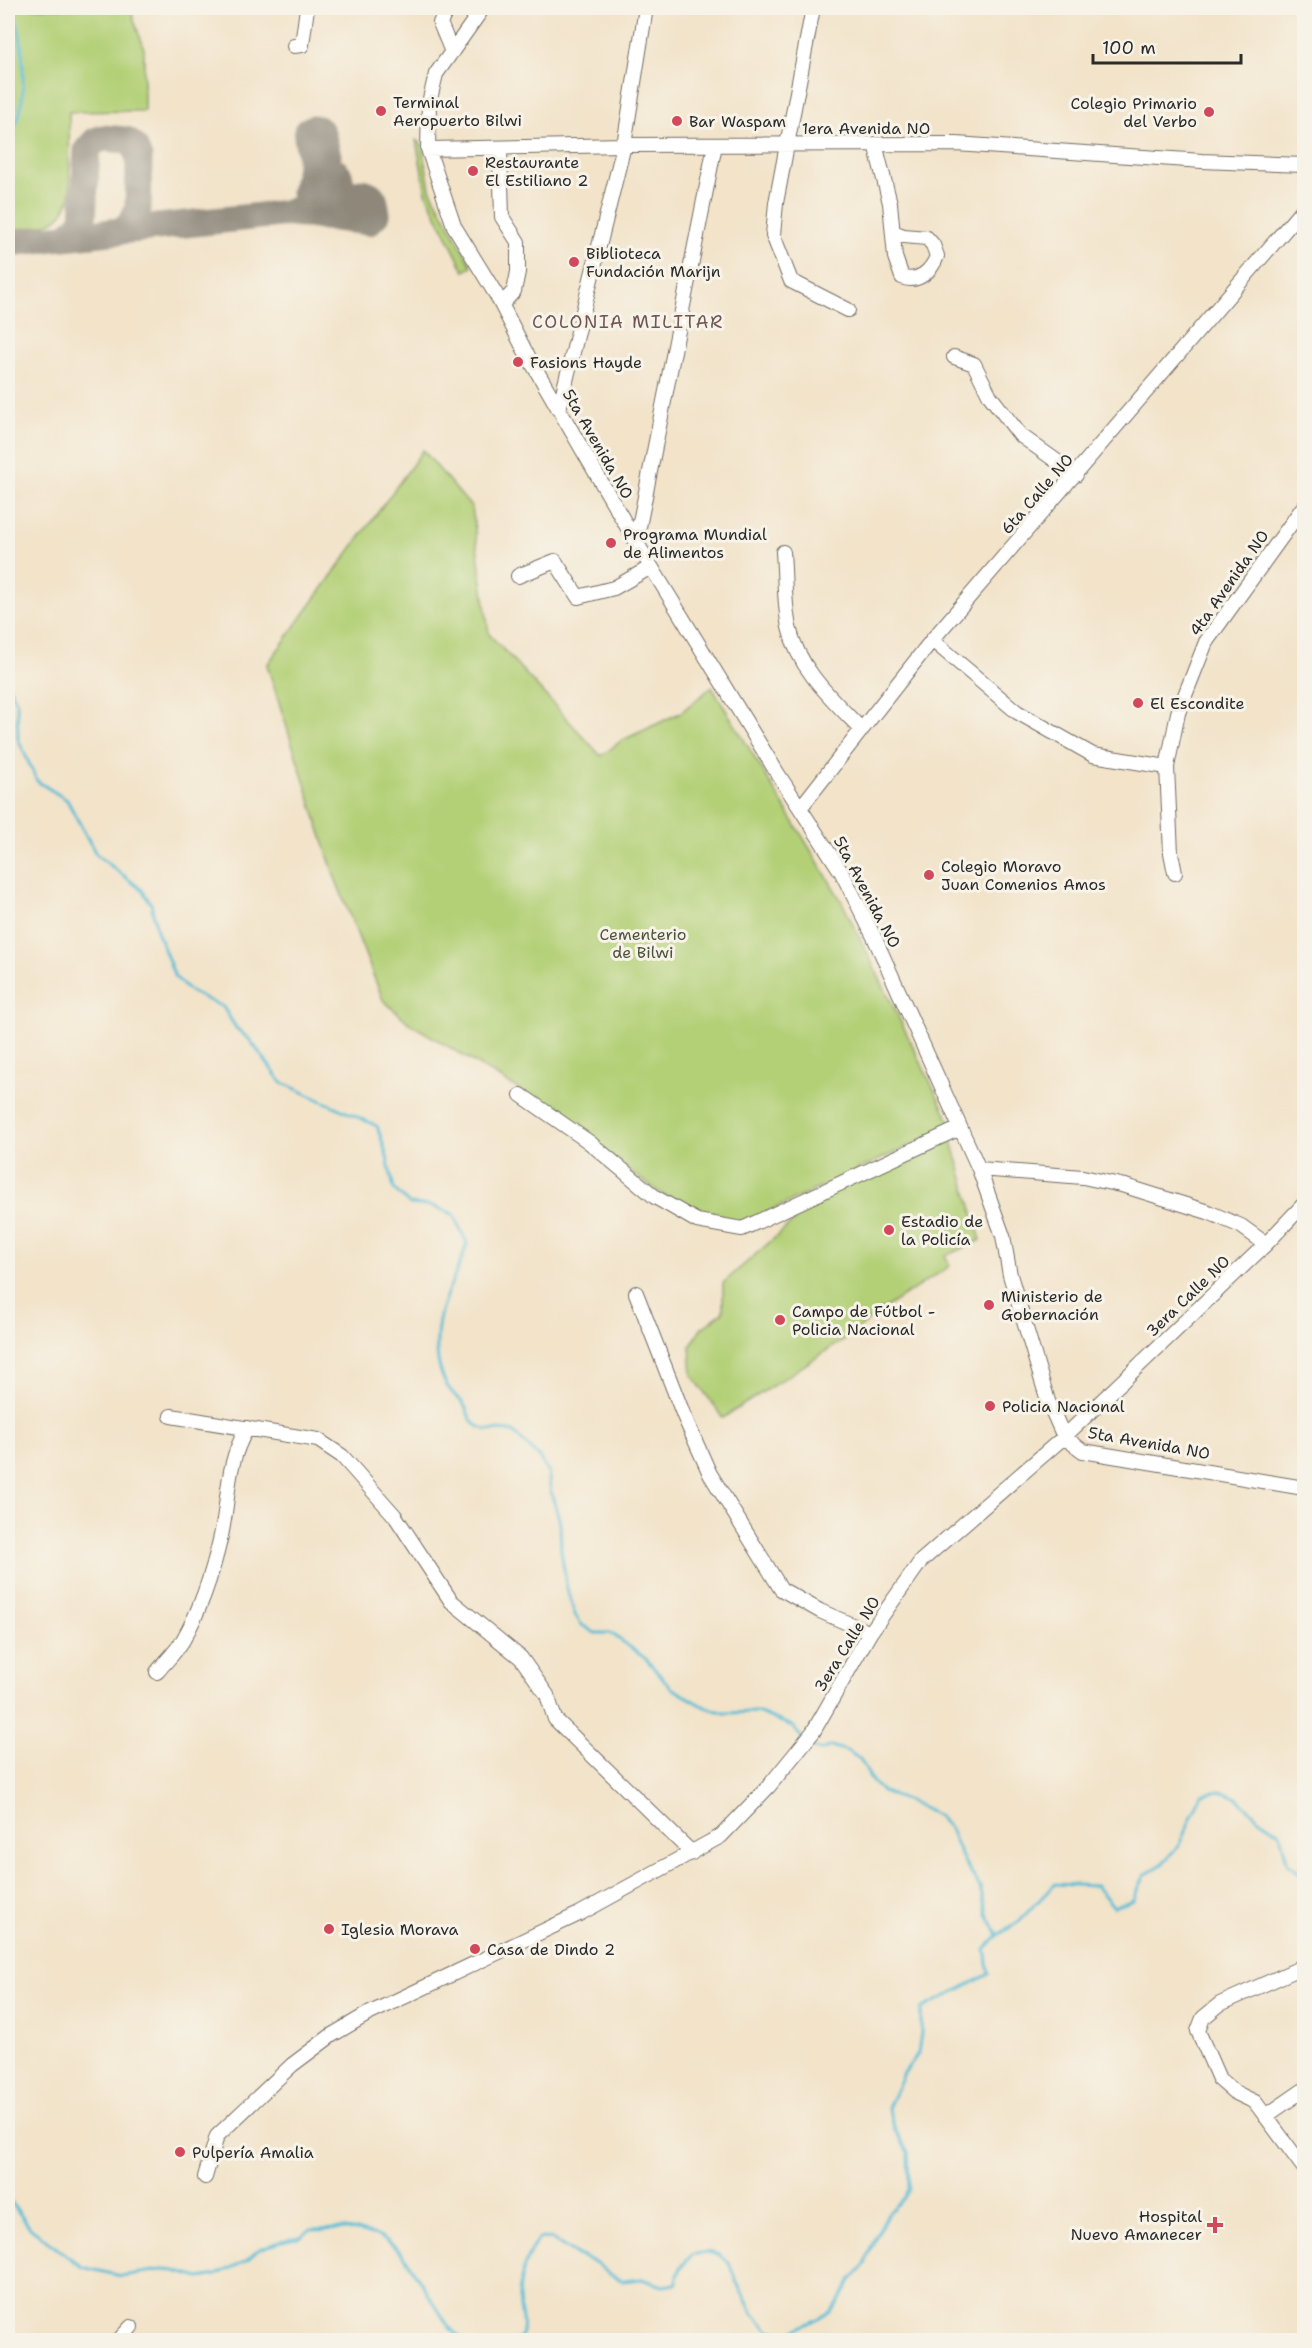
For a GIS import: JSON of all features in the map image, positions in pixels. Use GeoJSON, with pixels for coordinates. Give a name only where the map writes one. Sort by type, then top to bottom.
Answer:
{"type":"FeatureCollection","features":[{"type":"Feature","properties":{"kind":"street"},"geometry":{"type":"LineString","coordinates":[[294,46],[303,45],[307,8]]}},
{"type":"Feature","properties":{"kind":"street"},"geometry":{"type":"LineString","coordinates":[[448,8],[440,23],[452,52]]}},
{"type":"Feature","properties":{"kind":"street","name":"5ta Avenida NO"},"geometry":{"type":"LineString","coordinates":[[483,8],[436,74],[429,103],[428,149],[454,226],[502,304],[559,409],[636,542],[776,771],[842,873],[979,1169],[1003,1236],[1010,1275],[1028,1339],[1048,1401],[1064,1437],[1083,1451],[1305,1488]]}},
{"type":"Feature","properties":{"kind":"street"},"geometry":{"type":"LineString","coordinates":[[559,409],[624,145],[646,8]]}},
{"type":"Feature","properties":{"kind":"street"},"geometry":{"type":"LineString","coordinates":[[813,8],[776,203],[773,235],[791,280],[848,310]]}},
{"type":"Feature","properties":{"kind":"street"},"geometry":{"type":"LineString","coordinates":[[875,144],[890,203],[893,232]]}},
{"type":"Feature","properties":{"kind":"street","name":"1era Avenida NO"},"geometry":{"type":"LineString","coordinates":[[428,149],[624,145],[956,144],[1202,161],[1305,165]]}},
{"type":"Feature","properties":{"kind":"street"},"geometry":{"type":"LineString","coordinates":[[636,542],[715,146]]}},
{"type":"Feature","properties":{"kind":"street"},"geometry":{"type":"LineString","coordinates":[[500,149],[502,217],[518,242],[518,272],[514,291],[502,304]]}},
{"type":"Feature","properties":{"kind":"street","name":"6ta Calle NO"},"geometry":{"type":"LineString","coordinates":[[801,807],[932,640],[1305,208]]}},
{"type":"Feature","properties":{"kind":"street"},"geometry":{"type":"LineString","coordinates":[[954,357],[974,364],[990,396],[1020,435],[1076,475]]}},
{"type":"Feature","properties":{"kind":"street","name":"4ta Avenida NO"},"geometry":{"type":"LineString","coordinates":[[1175,873],[1171,853],[1167,767],[1178,713],[1206,642],[1305,506]]}},
{"type":"Feature","properties":{"kind":"street"},"geometry":{"type":"LineString","coordinates":[[783,552],[789,627],[794,641],[813,678],[861,729]]}},
{"type":"Feature","properties":{"kind":"street"},"geometry":{"type":"LineString","coordinates":[[518,576],[555,561],[578,597],[614,588],[651,567]]}},
{"type":"Feature","properties":{"kind":"street"},"geometry":{"type":"LineString","coordinates":[[932,640],[1017,712],[1093,755],[1167,767]]}},
{"type":"Feature","properties":{"kind":"street"},"geometry":{"type":"LineString","coordinates":[[520,1095],[589,1142],[656,1197],[697,1221],[742,1229],[960,1128]]}},
{"type":"Feature","properties":{"kind":"street"},"geometry":{"type":"LineString","coordinates":[[979,1169],[1083,1177],[1125,1186],[1208,1212],[1241,1226],[1266,1244]]}},
{"type":"Feature","properties":{"kind":"street"},"geometry":{"type":"LineString","coordinates":[[1301,1207],[1305,1224]]}},
{"type":"Feature","properties":{"kind":"street","name":"3era Calle NO"},"geometry":{"type":"LineString","coordinates":[[204,2177],[217,2136],[292,2065],[332,2035],[362,2017],[579,1914],[721,1836],[769,1786],[813,1732],[870,1633],[921,1561],[1064,1437],[1266,1244],[1301,1207]]}},
{"type":"Feature","properties":{"kind":"street"},"geometry":{"type":"LineString","coordinates":[[636,1293],[684,1416],[710,1474],[781,1589],[820,1611],[870,1633]]}},
{"type":"Feature","properties":{"kind":"street"},"geometry":{"type":"LineString","coordinates":[[171,1416],[318,1440],[342,1456],[395,1516],[451,1602],[521,1658],[547,1695],[555,1719],[692,1853]]}},
{"type":"Feature","properties":{"kind":"street"},"geometry":{"type":"LineString","coordinates":[[157,1672],[182,1642],[199,1608],[221,1535],[231,1464],[237,1446],[247,1428]]}},
{"type":"Feature","properties":{"kind":"street"},"geometry":{"type":"LineString","coordinates":[[1305,1964],[1220,2004],[1203,2018],[1198,2031],[1219,2079],[1234,2092],[1255,2102],[1305,2168]]}},
{"type":"Feature","properties":{"kind":"street"},"geometry":{"type":"LineString","coordinates":[[1266,2116],[1302,2091],[1305,2094]]}},
{"type":"Feature","properties":{"kind":"street"},"geometry":{"type":"LineString","coordinates":[[119,2340],[130,2327]]}},
{"type":"Feature","properties":{"kind":"green space"},"geometry":{"type":"Polygon","coordinates":[[[8,8],[130,8],[144,49],[144,111],[69,112],[70,197],[66,208],[54,221],[38,227],[8,230],[8,8]]]}},
{"type":"Feature","properties":{"kind":"green space"},"geometry":{"type":"Polygon","coordinates":[[[416,140],[422,144],[430,189],[472,267],[464,271],[426,193],[416,140]]]}},
{"type":"Feature","properties":{"kind":"green space","name":"Cementerio de Bilwi"},"geometry":{"type":"Polygon","coordinates":[[[423,450],[472,508],[489,634],[601,756],[621,741],[680,713],[712,687],[841,900],[952,1126],[742,1224],[701,1214],[660,1193],[525,1093],[409,1023],[383,1000],[334,875],[267,665],[423,450]]]}},
{"type":"Feature","properties":{"kind":"green space"},"geometry":{"type":"Polygon","coordinates":[[[951,1138],[981,1240],[945,1256],[950,1266],[880,1311],[854,1333],[723,1418],[692,1375],[690,1347],[701,1329],[723,1312],[723,1283],[795,1220],[807,1203],[951,1138]]]}},
{"type":"Feature","properties":{"kind":"waterway"},"geometry":{"type":"LineString","coordinates":[[8,147],[20,112],[23,84],[19,29],[11,8]]}},
{"type":"Feature","properties":{"kind":"waterway"},"geometry":{"type":"LineString","coordinates":[[8,685],[17,703],[18,739],[37,781],[67,800],[96,854],[142,890],[151,904],[157,931],[175,977],[191,992],[223,1007],[236,1028],[250,1040],[281,1082],[377,1126],[394,1189],[409,1204],[432,1206],[453,1214],[467,1243],[445,1299],[438,1325],[439,1367],[451,1390],[466,1407],[470,1418],[476,1425],[486,1429],[513,1432],[539,1457],[548,1472],[560,1522],[561,1550],[567,1589],[575,1615],[582,1625],[595,1633],[609,1633],[615,1636],[646,1659],[670,1687],[705,1707],[725,1713],[757,1712],[792,1726],[803,1739]]}},
{"type":"Feature","properties":{"kind":"waterway"},"geometry":{"type":"LineString","coordinates":[[807,1744],[822,1750],[831,1746],[847,1751],[860,1759],[873,1783],[882,1791],[916,1804],[938,1816],[950,1829],[963,1860],[980,1887],[987,1914],[998,1935]]}},
{"type":"Feature","properties":{"kind":"waterway"},"geometry":{"type":"LineString","coordinates":[[518,2340],[522,2330],[519,2301],[521,2280],[525,2265],[539,2238],[552,2239],[575,2254],[595,2262],[609,2274],[623,2281],[642,2279],[663,2286],[675,2284],[681,2267],[692,2255],[706,2252],[720,2255],[729,2263],[753,2314],[769,2330],[780,2333],[793,2331],[829,2313],[865,2264],[888,2213],[909,2190],[908,2152],[895,2130],[888,2108],[904,2073],[918,2054],[921,2009],[989,1974],[985,1949],[998,1935],[1017,1923],[1055,1884],[1096,1886],[1114,1907],[1133,1900],[1145,1875],[1162,1864],[1179,1845],[1202,1794],[1221,1791],[1237,1798],[1259,1819],[1280,1833],[1288,1865],[1304,1876]]}},
{"type":"Feature","properties":{"kind":"waterway"},"geometry":{"type":"LineString","coordinates":[[8,2198],[31,2229],[82,2267],[121,2276],[168,2269],[200,2278],[216,2275],[246,2261],[258,2250],[277,2242],[300,2237],[310,2230],[346,2229],[373,2234],[388,2241],[403,2254],[449,2327],[464,2340]]}},
{"type":"Feature","properties":{"kind":"taxiway"},"geometry":{"type":"LineString","coordinates":[[304,192],[310,166],[307,131],[313,128],[322,133],[328,156],[309,185]]}},
{"type":"Feature","properties":{"kind":"taxiway"},"geometry":{"type":"LineString","coordinates":[[66,237],[77,228],[83,219],[87,150],[95,141],[103,138],[126,140],[134,146],[139,158],[138,209],[125,230]]}},
{"type":"Feature","properties":{"kind":"taxiway"},"geometry":{"type":"LineString","coordinates":[[8,243],[288,213],[309,204],[315,201],[322,198],[342,188],[336,172],[328,174],[325,186],[316,201]]}},
{"type":"Feature","properties":{"kind":"taxiway"},"geometry":{"type":"LineString","coordinates":[[291,213],[369,222],[377,214],[374,199],[362,192],[334,217]]}},
{"type":"Feature","properties":{"kind":"place","name":"Terminal Aeropuerto Bilwi"},"geometry":{"type":"Point","coordinates":[381,111]}},
{"type":"Feature","properties":{"kind":"place","name":"Colegio Primario del Verbo"},"geometry":{"type":"Point","coordinates":[1209,112]}},
{"type":"Feature","properties":{"kind":"place","name":"Bar Waspam"},"geometry":{"type":"Point","coordinates":[677,121]}},
{"type":"Feature","properties":{"kind":"place","name":"Restaurante El Estiliano 2"},"geometry":{"type":"Point","coordinates":[473,171]}},
{"type":"Feature","properties":{"kind":"place","name":"Biblioteca Fundación Marijn"},"geometry":{"type":"Point","coordinates":[574,262]}},
{"type":"Feature","properties":{"kind":"place","name":"Fasions Hayde"},"geometry":{"type":"Point","coordinates":[518,362]}},
{"type":"Feature","properties":{"kind":"place","name":"Programa Mundial de Alimentos"},"geometry":{"type":"Point","coordinates":[611,543]}},
{"type":"Feature","properties":{"kind":"place","name":"El Escondite"},"geometry":{"type":"Point","coordinates":[1138,703]}},
{"type":"Feature","properties":{"kind":"place","name":"Colegio Moravo Juan Comenios Amos"},"geometry":{"type":"Point","coordinates":[929,875]}},
{"type":"Feature","properties":{"kind":"place","name":"Estadio de la Policía"},"geometry":{"type":"Point","coordinates":[889,1230]}},
{"type":"Feature","properties":{"kind":"place","name":"Ministerio de Gobernación"},"geometry":{"type":"Point","coordinates":[989,1305]}},
{"type":"Feature","properties":{"kind":"place","name":"Campo de Fútbol - Policia Nacional"},"geometry":{"type":"Point","coordinates":[780,1320]}},
{"type":"Feature","properties":{"kind":"place","name":"Policia Nacional"},"geometry":{"type":"Point","coordinates":[990,1406]}},
{"type":"Feature","properties":{"kind":"place","name":"Iglesia Morava"},"geometry":{"type":"Point","coordinates":[329,1929]}},
{"type":"Feature","properties":{"kind":"place","name":"Casa de Dindo 2"},"geometry":{"type":"Point","coordinates":[475,1949]}},
{"type":"Feature","properties":{"kind":"place","name":"Pulpería Amalia"},"geometry":{"type":"Point","coordinates":[180,2152]}},
{"type":"Feature","properties":{"kind":"place","name":"Hospital Nuevo Amanecer"},"geometry":{"type":"Point","coordinates":[1215,2225]}},
{"type":"Feature","properties":{"kind":"district","name":"COLONIA MILITAR"},"geometry":{"type":"Point","coordinates":[628,322]}}]}
